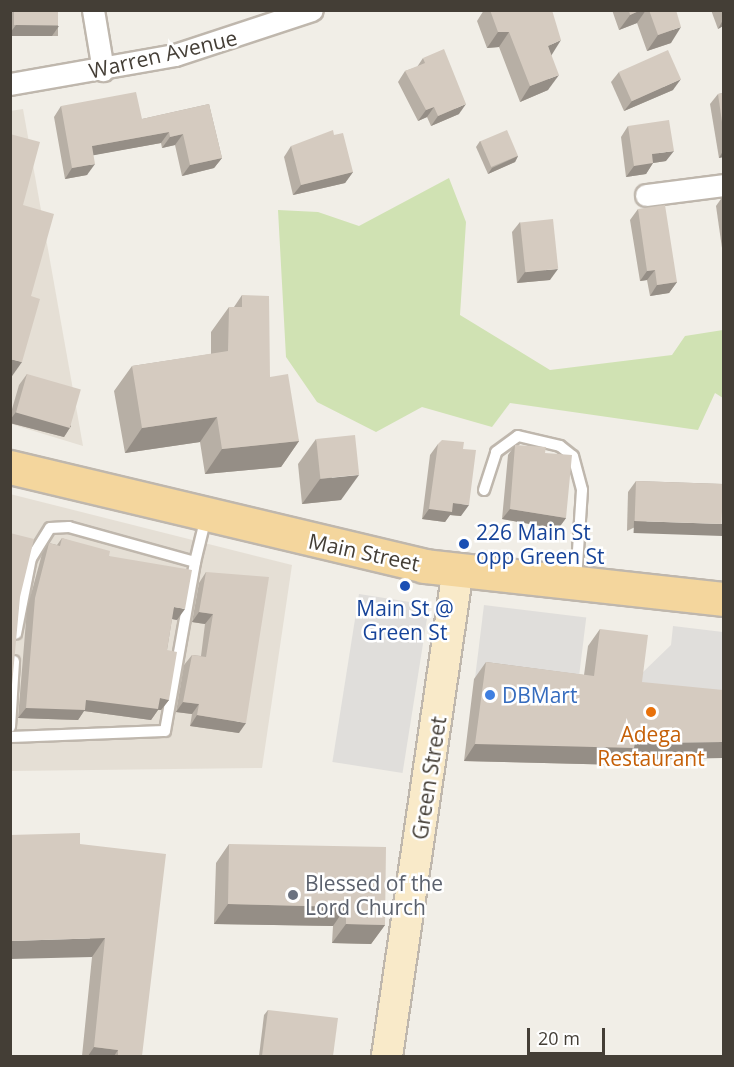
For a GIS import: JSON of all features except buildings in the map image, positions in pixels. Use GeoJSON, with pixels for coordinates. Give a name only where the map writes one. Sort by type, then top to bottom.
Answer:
{"type":"FeatureCollection","features":[{"type":"Feature","properties":{"kind":"main road","name":"Main Street"},"geometry":{"type":"LineString","coordinates":[[10,467],[206,517],[458,571],[576,586],[723,599]]}},
{"type":"Feature","properties":{"kind":"street"},"geometry":{"type":"LineString","coordinates":[[93,10],[103,70]]}},
{"type":"Feature","properties":{"kind":"street","name":"Warren Avenue"},"geometry":{"type":"LineString","coordinates":[[10,84],[103,70],[205,47],[281,16],[312,10]]}},
{"type":"Feature","properties":{"kind":"street"},"geometry":{"type":"LineString","coordinates":[[646,195],[723,185]]}},
{"type":"Feature","properties":{"kind":"street","name":"Green Street"},"geometry":{"type":"LineString","coordinates":[[387,1056],[458,571]]}},
{"type":"Feature","properties":{"kind":"lane"},"geometry":{"type":"LineString","coordinates":[[484,490],[496,452],[518,436],[560,446],[573,456],[582,489],[576,586]]}},
{"type":"Feature","properties":{"kind":"lane"},"geometry":{"type":"LineString","coordinates":[[10,737],[165,731],[195,562],[206,517]]}},
{"type":"Feature","properties":{"kind":"lane"},"geometry":{"type":"LineString","coordinates":[[10,727],[20,608],[31,558],[45,532],[69,527],[195,562]]}},
{"type":"Feature","properties":{"kind":"shaded area"},"geometry":{"type":"Polygon","coordinates":[[[23,109],[83,446],[11,424],[10,111],[23,109]]]}},
{"type":"Feature","properties":{"kind":"shaded area"},"geometry":{"type":"Polygon","coordinates":[[[10,494],[292,565],[262,768],[11,771],[10,494]]]}},
{"type":"Feature","properties":{"kind":"shaded area"},"geometry":{"type":"Polygon","coordinates":[[[359,594],[429,605],[403,773],[332,762],[359,594]]]}},
{"type":"Feature","properties":{"kind":"shaded area"},"geometry":{"type":"Polygon","coordinates":[[[484,605],[586,618],[577,692],[475,679],[484,605]]]}},
{"type":"Feature","properties":{"kind":"shaded area"},"geometry":{"type":"Polygon","coordinates":[[[673,626],[723,632],[723,708],[639,700],[641,674],[671,645],[673,626]]]}},
{"type":"Feature","properties":{"kind":"green space"},"geometry":{"type":"Polygon","coordinates":[[[449,178],[466,222],[460,315],[550,370],[672,355],[685,336],[723,330],[723,398],[715,393],[698,430],[510,403],[492,427],[422,407],[376,432],[317,402],[286,357],[278,210],[318,212],[359,226],[449,178]]]}},
{"type":"Feature","properties":{"kind":"place","name":"226 Main St opp Green St"},"geometry":{"type":"Point","coordinates":[464,544]}},
{"type":"Feature","properties":{"kind":"place","name":"Main St @ Green St"},"geometry":{"type":"Point","coordinates":[405,586]}},
{"type":"Feature","properties":{"kind":"place","name":"DBMart"},"geometry":{"type":"Point","coordinates":[490,695]}},
{"type":"Feature","properties":{"kind":"place","name":"Adega Restaurant"},"geometry":{"type":"Point","coordinates":[651,712]}},
{"type":"Feature","properties":{"kind":"place","name":"Blessed of the Lord Church"},"geometry":{"type":"Point","coordinates":[293,895]}}]}
